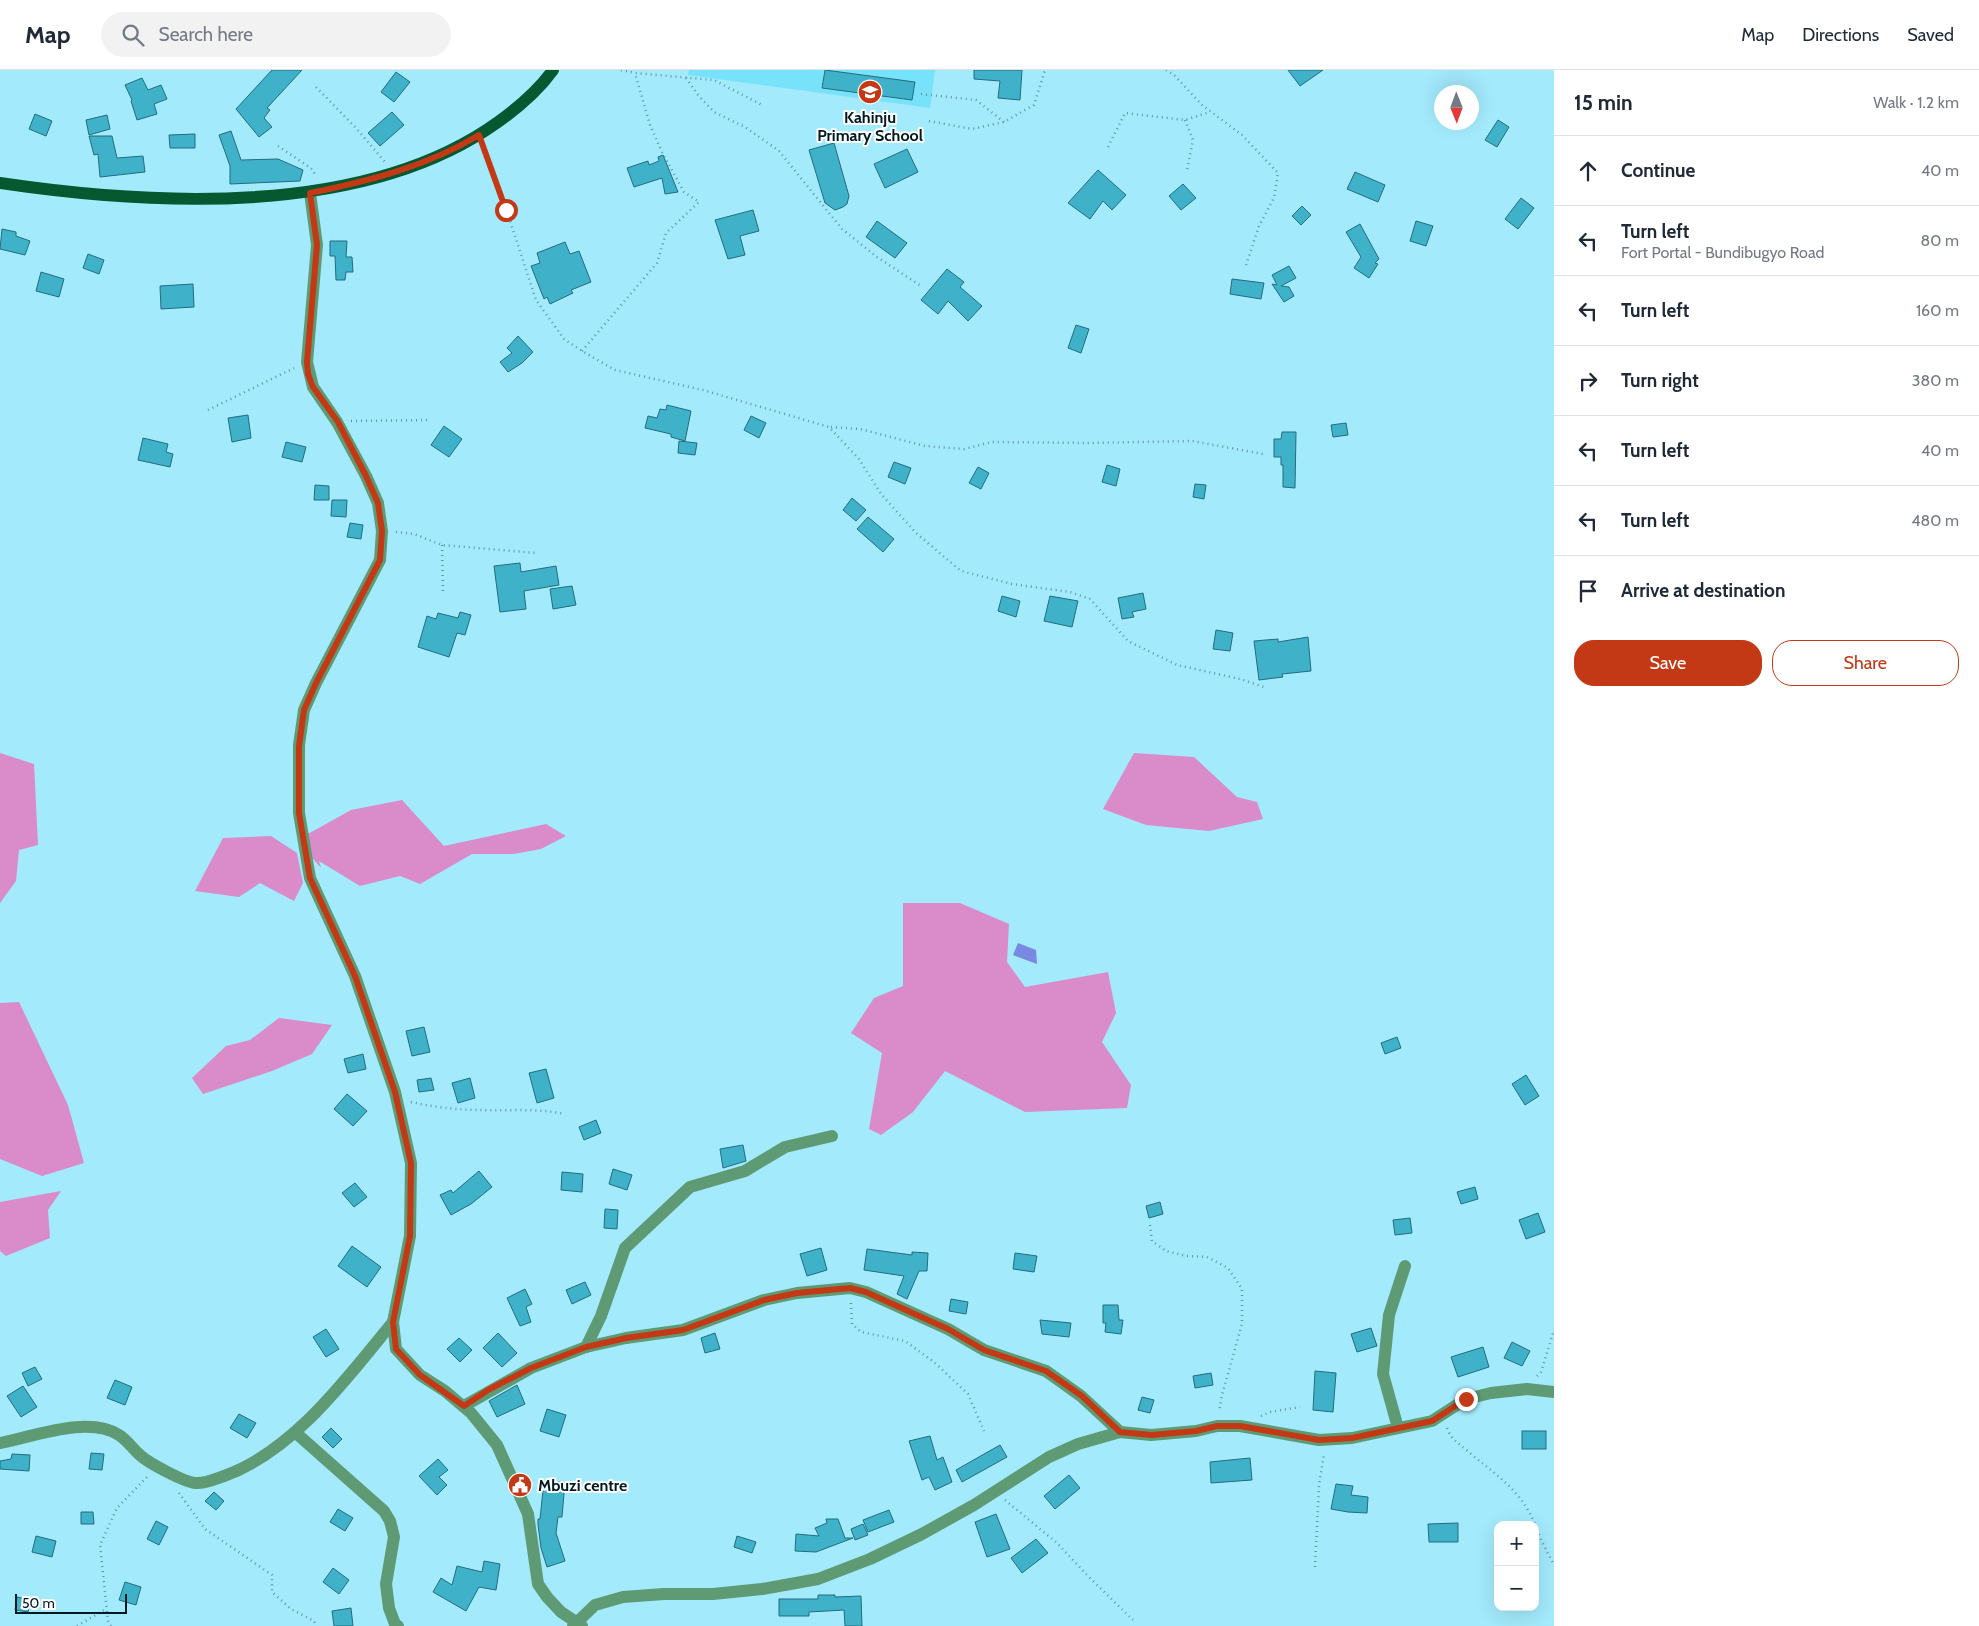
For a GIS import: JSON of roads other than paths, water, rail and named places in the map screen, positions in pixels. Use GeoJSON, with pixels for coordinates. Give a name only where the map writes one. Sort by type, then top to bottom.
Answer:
{"type":"FeatureCollection","features":[{"type":"Feature","properties":{"kind":"main road"},"geometry":{"type":"LineString","coordinates":[[0,184],[63,193],[145,197],[229,198],[316,192],[399,172],[464,144],[522,105],[546,81],[553,70]]}},
{"type":"Feature","properties":{"kind":"street"},"geometry":{"type":"LineString","coordinates":[[316,192],[317,245],[307,362],[308,374],[313,387],[338,422],[378,503],[382,531],[380,560],[304,710],[299,746],[299,813],[310,878],[355,976],[397,1100],[411,1163],[410,1236],[393,1322],[396,1349],[420,1375],[472,1412],[497,1445],[528,1514],[538,1584],[561,1612],[577,1625],[596,1605],[623,1598],[664,1594],[713,1594],[762,1589],[818,1579],[870,1559],[922,1534],[1049,1457],[1078,1444],[1120,1432],[1151,1435],[1196,1431],[1217,1426],[1240,1426],[1319,1440],[1352,1438],[1432,1421],[1466,1399],[1491,1393],[1526,1389],[1554,1392]]}},
{"type":"Feature","properties":{"kind":"street"},"geometry":{"type":"LineString","coordinates":[[586,1347],[601,1316],[625,1248],[690,1187],[745,1172],[785,1148],[832,1136]]}},
{"type":"Feature","properties":{"kind":"street"},"geometry":{"type":"LineString","coordinates":[[1398,1428],[1383,1374],[1389,1315],[1405,1266]]}},
{"type":"Feature","properties":{"kind":"street"},"geometry":{"type":"LineString","coordinates":[[464,1406],[488,1390],[531,1368],[586,1347],[626,1338],[683,1330],[772,1298],[797,1293],[850,1288],[866,1292],[948,1329],[984,1350],[1046,1371],[1082,1396],[1120,1432]]}},
{"type":"Feature","properties":{"kind":"street"},"geometry":{"type":"LineString","coordinates":[[0,1443],[82,1426],[100,1428],[118,1434],[141,1456],[180,1477],[194,1483],[209,1481],[241,1470],[296,1433],[361,1362],[393,1322]]}},
{"type":"Feature","properties":{"kind":"street"},"geometry":{"type":"LineString","coordinates":[[296,1433],[384,1511],[390,1521],[394,1537],[386,1584],[389,1608],[398,1626]]}},
{"type":"Feature","properties":{"kind":"place","name":"Kahinju Primary School"},"geometry":{"type":"Point","coordinates":[870,92]}},
{"type":"Feature","properties":{"kind":"place","name":"Mbuzi centre"},"geometry":{"type":"Point","coordinates":[520,1485]}}]}
